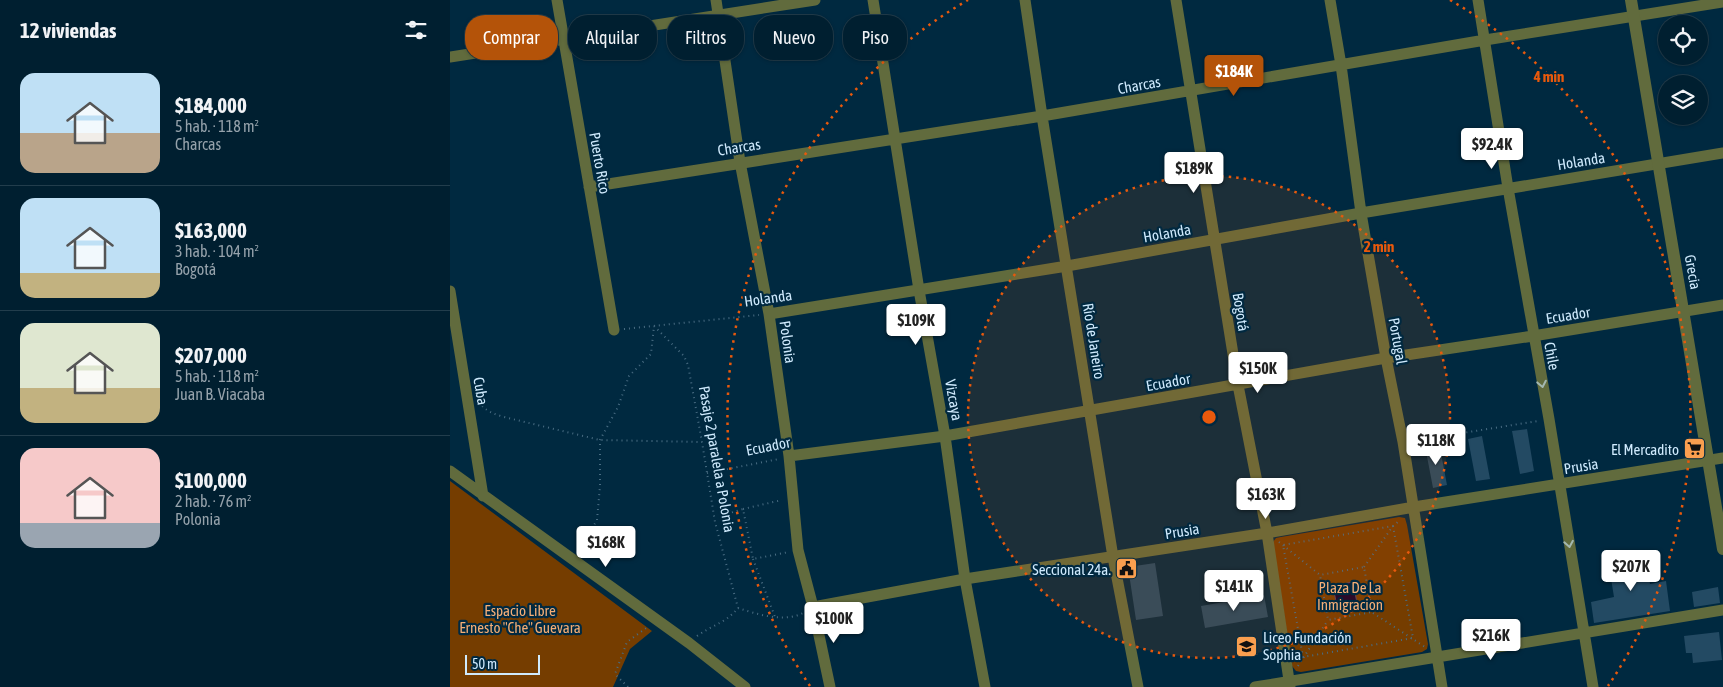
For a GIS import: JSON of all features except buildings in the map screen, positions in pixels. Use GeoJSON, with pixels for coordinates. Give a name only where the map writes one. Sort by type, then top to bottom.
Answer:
{"type":"FeatureCollection","features":[{"type":"Feature","properties":{"kind":"street","name":"Puerto Rico"},"geometry":{"type":"LineString","coordinates":[[557,0],[614,330]]}},
{"type":"Feature","properties":{"kind":"street","name":"Polonia"},"geometry":{"type":"LineString","coordinates":[[716,0],[740,162],[769,314],[789,456],[798,550],[813,607],[830,687]]}},
{"type":"Feature","properties":{"kind":"street"},"geometry":{"type":"LineString","coordinates":[[450,56],[815,0]]}},
{"type":"Feature","properties":{"kind":"street","name":"Vizcaya"},"geometry":{"type":"LineString","coordinates":[[874,0],[894,138],[945,436],[965,578],[985,687]]}},
{"type":"Feature","properties":{"kind":"street","name":"Río de Janeiro"},"geometry":{"type":"LineString","coordinates":[[1026,0],[1042,116],[1113,557],[1138,687]]}},
{"type":"Feature","properties":{"kind":"street","name":"Bogotá"},"geometry":{"type":"LineString","coordinates":[[1176,0],[1238,385],[1267,533],[1289,684]]}},
{"type":"Feature","properties":{"kind":"street","name":"Portugal"},"geometry":{"type":"LineString","coordinates":[[1330,0],[1361,213],[1414,508],[1442,687]]}},
{"type":"Feature","properties":{"kind":"street","name":"Chile"},"geometry":{"type":"LineString","coordinates":[[1478,0],[1593,687]]}},
{"type":"Feature","properties":{"kind":"street","name":"Grecia"},"geometry":{"type":"LineString","coordinates":[[1631,0],[1723,549]]}},
{"type":"Feature","properties":{"kind":"street","name":"Charcas"},"geometry":{"type":"LineString","coordinates":[[588,187],[1042,116],[1485,40],[1723,2]]}},
{"type":"Feature","properties":{"kind":"street","name":"Holanda"},"geometry":{"type":"LineString","coordinates":[[769,314],[1067,266],[1361,213],[1723,153]]}},
{"type":"Feature","properties":{"kind":"street","name":"Cuba"},"geometry":{"type":"LineString","coordinates":[[450,291],[482,496]]}},
{"type":"Feature","properties":{"kind":"street","name":"Ecuador"},"geometry":{"type":"LineString","coordinates":[[789,456],[945,436],[1386,358],[1723,305]]}},
{"type":"Feature","properties":{"kind":"street","name":"Prusia"},"geometry":{"type":"LineString","coordinates":[[813,607],[965,578],[1267,533],[1723,458]]}},
{"type":"Feature","properties":{"kind":"street"},"geometry":{"type":"LineString","coordinates":[[450,471],[482,496],[689,643],[745,687]]}},
{"type":"Feature","properties":{"kind":"street"},"geometry":{"type":"LineString","coordinates":[[1255,687],[1289,684],[1437,656],[1723,610]]}},
{"type":"Feature","properties":{"kind":"path","name":"Holanda"},"geometry":{"type":"LineString","coordinates":[[614,330],[769,314]]}},
{"type":"Feature","properties":{"kind":"path"},"geometry":{"type":"LineString","coordinates":[[573,560],[598,520],[600,440],[618,407],[628,376],[650,354],[654,326]]}},
{"type":"Feature","properties":{"kind":"path","name":"Pasaje 2 paralela a Polonia"},"geometry":{"type":"LineString","coordinates":[[654,326],[684,356],[688,365],[715,522],[738,608]]}},
{"type":"Feature","properties":{"kind":"path"},"geometry":{"type":"LineString","coordinates":[[478,401],[483,408],[504,417],[600,440],[702,442]]}},
{"type":"Feature","properties":{"kind":"path"},"geometry":{"type":"LineString","coordinates":[[1402,442],[1549,419]]}},
{"type":"Feature","properties":{"kind":"path","name":"Ecuador"},"geometry":{"type":"LineString","coordinates":[[707,473],[789,456]]}},
{"type":"Feature","properties":{"kind":"path"},"geometry":{"type":"LineString","coordinates":[[721,471],[730,513],[793,498]]}},
{"type":"Feature","properties":{"kind":"path"},"geometry":{"type":"LineString","coordinates":[[743,509],[753,559],[776,617]]}},
{"type":"Feature","properties":{"kind":"path"},"geometry":{"type":"LineString","coordinates":[[1283,545],[1393,526]]}},
{"type":"Feature","properties":{"kind":"path"},"geometry":{"type":"LineString","coordinates":[[1320,575],[1364,567],[1393,526]]}},
{"type":"Feature","properties":{"kind":"path"},"geometry":{"type":"LineString","coordinates":[[1393,526],[1413,638]]}},
{"type":"Feature","properties":{"kind":"path"},"geometry":{"type":"LineString","coordinates":[[1283,545],[1320,575],[1328,620],[1303,657]]}},
{"type":"Feature","properties":{"kind":"path"},"geometry":{"type":"LineString","coordinates":[[1283,545],[1303,657]]}},
{"type":"Feature","properties":{"kind":"path"},"geometry":{"type":"LineString","coordinates":[[753,559],[798,550]]}},
{"type":"Feature","properties":{"kind":"path"},"geometry":{"type":"LineString","coordinates":[[1364,567],[1372,612]]}},
{"type":"Feature","properties":{"kind":"path"},"geometry":{"type":"LineString","coordinates":[[689,643],[709,627],[726,620],[738,608],[755,614],[776,617],[796,616],[813,607]]}},
{"type":"Feature","properties":{"kind":"path"},"geometry":{"type":"LineString","coordinates":[[1328,620],[1372,612],[1425,647]]}},
{"type":"Feature","properties":{"kind":"path"},"geometry":{"type":"LineString","coordinates":[[628,687],[615,674],[627,642],[657,621]]}},
{"type":"Feature","properties":{"kind":"path"},"geometry":{"type":"LineString","coordinates":[[1303,657],[1413,638]]}},
{"type":"Feature","properties":{"kind":"green space","name":"Espacio Libre Ernesto \"Che\" Guevara"},"geometry":{"type":"Polygon","coordinates":[[[450,481],[652,631],[630,649],[613,687],[450,687],[450,481]]]}},
{"type":"Feature","properties":{"kind":"green space","name":"Plaza De La Inmigracion"},"geometry":{"type":"Polygon","coordinates":[[[1399,517],[1405,518],[1407,525],[1428,644],[1427,649],[1422,652],[1301,672],[1296,671],[1292,666],[1273,542],[1276,538],[1281,537],[1399,517]]]}},
{"type":"Feature","properties":{"kind":"shaded area"},"geometry":{"type":"Polygon","coordinates":[[[1353,582],[1357,603],[1337,607],[1333,586],[1353,582]]]}},
{"type":"Feature","properties":{"kind":"place","name":"El Mercadito"},"geometry":{"type":"Point","coordinates":[1695,449]}},
{"type":"Feature","properties":{"kind":"place","name":"Seccional 24a."},"geometry":{"type":"Point","coordinates":[1127,569]}},
{"type":"Feature","properties":{"kind":"place","name":"Liceo Fundación Sophia"},"geometry":{"type":"Point","coordinates":[1247,646]}}]}
